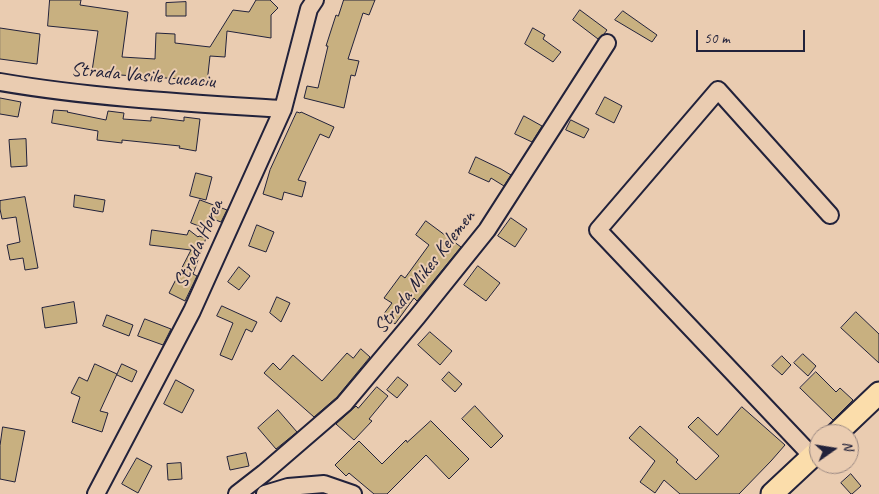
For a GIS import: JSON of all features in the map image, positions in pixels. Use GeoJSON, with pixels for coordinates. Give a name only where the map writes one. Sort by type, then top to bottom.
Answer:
{"type":"FeatureCollection","features":[{"type":"Feature","properties":{"kind":"main road"},"geometry":{"type":"LineString","coordinates":[[846,424],[879,393]]}},
{"type":"Feature","properties":{"kind":"main road"},"geometry":{"type":"LineString","coordinates":[[772,494],[809,460]]}},
{"type":"Feature","properties":{"kind":"street","name":"Strada Horea"},"geometry":{"type":"LineString","coordinates":[[96,494],[192,311],[283,109],[311,3]]}},
{"type":"Feature","properties":{"kind":"street","name":"Strada Mikes Kelemen"},"geometry":{"type":"LineString","coordinates":[[237,494],[344,404],[417,317],[486,230],[607,43]]}},
{"type":"Feature","properties":{"kind":"street","name":"Strada Vasile Lucaciu"},"geometry":{"type":"LineString","coordinates":[[0,82],[134,99],[283,109]]}},
{"type":"Feature","properties":{"kind":"street"},"geometry":{"type":"LineString","coordinates":[[809,446],[598,230],[718,90],[830,215]]}},
{"type":"Feature","properties":{"kind":"street"},"geometry":{"type":"LineString","coordinates":[[265,494],[288,487],[324,484],[353,494]]}},
{"type":"Feature","properties":{"kind":"building"},"geometry":{"type":"Polygon","coordinates":[[[50,0],[81,0],[80,5],[128,12],[122,57],[155,59],[156,33],[175,34],[175,43],[210,47],[233,10],[249,12],[256,0],[270,0],[278,8],[271,15],[271,38],[227,31],[225,57],[210,56],[207,83],[92,71],[98,31],[48,26],[50,0]]]}},
{"type":"Feature","properties":{"kind":"building"},"geometry":{"type":"Polygon","coordinates":[[[344,0],[375,0],[369,15],[363,13],[348,59],[359,61],[355,76],[351,75],[344,108],[304,98],[307,86],[318,88],[328,46],[326,46],[336,15],[338,16],[344,0]]]}},
{"type":"Feature","properties":{"kind":"building"},"geometry":{"type":"Polygon","coordinates":[[[186,2],[186,16],[166,16],[166,3],[186,2]]]}},
{"type":"Feature","properties":{"kind":"building"},"geometry":{"type":"Polygon","coordinates":[[[580,10],[607,30],[598,39],[573,20],[580,10]]]}},
{"type":"Feature","properties":{"kind":"building"},"geometry":{"type":"Polygon","coordinates":[[[623,11],[657,35],[652,42],[615,20],[623,11]]]}},
{"type":"Feature","properties":{"kind":"building"},"geometry":{"type":"Polygon","coordinates":[[[0,28],[40,34],[37,64],[0,59],[0,28]]]}},
{"type":"Feature","properties":{"kind":"building"},"geometry":{"type":"Polygon","coordinates":[[[533,28],[545,35],[543,39],[561,52],[553,62],[525,44],[533,28]]]}},
{"type":"Feature","properties":{"kind":"building"},"geometry":{"type":"Polygon","coordinates":[[[605,97],[622,106],[614,123],[596,114],[605,97]]]}},
{"type":"Feature","properties":{"kind":"building"},"geometry":{"type":"Polygon","coordinates":[[[0,98],[21,102],[18,117],[0,114],[0,98]]]}},
{"type":"Feature","properties":{"kind":"building"},"geometry":{"type":"Polygon","coordinates":[[[54,110],[68,111],[106,120],[108,111],[124,113],[123,119],[151,121],[151,117],[184,121],[184,117],[200,119],[196,151],[179,148],[180,146],[122,140],[122,143],[97,140],[98,131],[52,123],[54,110]]]}},
{"type":"Feature","properties":{"kind":"building"},"geometry":{"type":"Polygon","coordinates":[[[297,112],[301,112],[334,127],[329,138],[320,134],[298,180],[306,182],[302,197],[284,192],[282,200],[263,194],[270,170],[297,112]]]}},
{"type":"Feature","properties":{"kind":"building"},"geometry":{"type":"Polygon","coordinates":[[[524,116],[542,126],[532,142],[515,134],[524,116]]]}},
{"type":"Feature","properties":{"kind":"building"},"geometry":{"type":"Polygon","coordinates":[[[571,120],[589,129],[584,138],[566,130],[571,120]]]}},
{"type":"Feature","properties":{"kind":"building"},"geometry":{"type":"Polygon","coordinates":[[[26,139],[27,166],[11,167],[9,140],[26,139]]]}},
{"type":"Feature","properties":{"kind":"building"},"geometry":{"type":"Polygon","coordinates":[[[476,157],[511,175],[504,186],[491,178],[489,182],[469,173],[476,157]]]}},
{"type":"Feature","properties":{"kind":"building"},"geometry":{"type":"Polygon","coordinates":[[[196,173],[212,177],[206,200],[190,196],[196,173]]]}},
{"type":"Feature","properties":{"kind":"building"},"geometry":{"type":"Polygon","coordinates":[[[75,195],[105,200],[103,212],[74,207],[75,195]]]}},
{"type":"Feature","properties":{"kind":"building"},"geometry":{"type":"Polygon","coordinates":[[[25,197],[38,268],[25,270],[23,258],[10,260],[7,245],[20,242],[16,217],[2,219],[0,201],[25,197]]]}},
{"type":"Feature","properties":{"kind":"building"},"geometry":{"type":"Polygon","coordinates":[[[200,200],[227,210],[221,222],[213,219],[209,230],[191,223],[200,200]]]}},
{"type":"Feature","properties":{"kind":"building"},"geometry":{"type":"Polygon","coordinates":[[[511,218],[527,229],[515,247],[498,236],[511,218]]]}},
{"type":"Feature","properties":{"kind":"building"},"geometry":{"type":"Polygon","coordinates":[[[426,221],[461,247],[417,301],[414,298],[395,324],[383,315],[392,303],[384,298],[401,275],[405,278],[429,245],[416,235],[426,221]]]}},
{"type":"Feature","properties":{"kind":"building"},"geometry":{"type":"Polygon","coordinates":[[[257,225],[274,232],[266,252],[249,246],[257,225]]]}},
{"type":"Feature","properties":{"kind":"building"},"geometry":{"type":"Polygon","coordinates":[[[152,230],[187,235],[189,230],[198,237],[206,238],[193,274],[197,276],[185,301],[169,293],[191,250],[150,245],[152,230]]]}},
{"type":"Feature","properties":{"kind":"building"},"geometry":{"type":"Polygon","coordinates":[[[478,266],[500,283],[486,301],[464,285],[478,266]]]}},
{"type":"Feature","properties":{"kind":"building"},"geometry":{"type":"Polygon","coordinates":[[[239,267],[250,276],[239,290],[228,282],[239,267]]]}},
{"type":"Feature","properties":{"kind":"building"},"geometry":{"type":"Polygon","coordinates":[[[277,297],[290,303],[281,322],[270,313],[277,297]]]}},
{"type":"Feature","properties":{"kind":"building"},"geometry":{"type":"Polygon","coordinates":[[[74,302],[77,323],[45,328],[42,308],[74,302]]]}},
{"type":"Feature","properties":{"kind":"building"},"geometry":{"type":"Polygon","coordinates":[[[222,306],[257,322],[252,332],[246,329],[232,360],[220,355],[233,323],[217,316],[222,306]]]}},
{"type":"Feature","properties":{"kind":"building"},"geometry":{"type":"Polygon","coordinates":[[[856,312],[879,334],[879,363],[841,328],[856,312]]]}},
{"type":"Feature","properties":{"kind":"building"},"geometry":{"type":"Polygon","coordinates":[[[107,315],[133,325],[129,336],[103,326],[107,315]]]}},
{"type":"Feature","properties":{"kind":"building"},"geometry":{"type":"Polygon","coordinates":[[[145,319],[171,329],[163,345],[138,336],[145,319]]]}},
{"type":"Feature","properties":{"kind":"building"},"geometry":{"type":"Polygon","coordinates":[[[430,332],[452,351],[440,365],[418,345],[430,332]]]}},
{"type":"Feature","properties":{"kind":"building"},"geometry":{"type":"Polygon","coordinates":[[[361,349],[370,357],[337,397],[314,417],[264,373],[273,363],[280,370],[293,355],[322,381],[347,353],[353,358],[361,349]]]}},
{"type":"Feature","properties":{"kind":"building"},"geometry":{"type":"Polygon","coordinates":[[[803,354],[816,366],[808,376],[794,363],[803,354]]]}},
{"type":"Feature","properties":{"kind":"building"},"geometry":{"type":"Polygon","coordinates":[[[782,356],[791,365],[782,375],[772,366],[782,356]]]}},
{"type":"Feature","properties":{"kind":"building"},"geometry":{"type":"Polygon","coordinates":[[[95,364],[117,374],[100,411],[108,413],[102,432],[72,422],[80,397],[71,393],[79,377],[87,381],[95,364]]]}},
{"type":"Feature","properties":{"kind":"building"},"geometry":{"type":"Polygon","coordinates":[[[122,364],[137,371],[132,382],[117,375],[122,364]]]}},
{"type":"Feature","properties":{"kind":"building"},"geometry":{"type":"Polygon","coordinates":[[[449,372],[462,384],[455,392],[442,380],[449,372]]]}},
{"type":"Feature","properties":{"kind":"building"},"geometry":{"type":"Polygon","coordinates":[[[816,372],[836,392],[840,388],[853,400],[833,420],[800,388],[816,372]]]}},
{"type":"Feature","properties":{"kind":"building"},"geometry":{"type":"Polygon","coordinates":[[[398,377],[408,385],[397,398],[387,390],[398,377]]]}},
{"type":"Feature","properties":{"kind":"building"},"geometry":{"type":"Polygon","coordinates":[[[176,380],[194,390],[182,413],[164,404],[176,380]]]}},
{"type":"Feature","properties":{"kind":"building"},"geometry":{"type":"Polygon","coordinates":[[[377,387],[388,396],[369,419],[372,421],[354,440],[336,424],[356,406],[358,408],[377,387]]]}},
{"type":"Feature","properties":{"kind":"building"},"geometry":{"type":"Polygon","coordinates":[[[475,406],[503,436],[491,448],[462,419],[475,406]]]}},
{"type":"Feature","properties":{"kind":"building"},"geometry":{"type":"Polygon","coordinates":[[[742,407],[785,445],[739,494],[680,494],[664,480],[655,493],[640,482],[655,461],[629,438],[640,426],[678,460],[676,462],[696,480],[719,456],[688,427],[698,417],[717,435],[742,407]]]}},
{"type":"Feature","properties":{"kind":"building"},"geometry":{"type":"Polygon","coordinates":[[[278,410],[297,432],[276,449],[258,428],[278,410]]]}},
{"type":"Feature","properties":{"kind":"building"},"geometry":{"type":"Polygon","coordinates":[[[431,421],[469,459],[449,479],[426,455],[387,494],[374,494],[349,473],[346,476],[335,465],[359,441],[382,464],[406,440],[407,442],[431,421]]]}},
{"type":"Feature","properties":{"kind":"building"},"geometry":{"type":"Polygon","coordinates":[[[3,427],[25,431],[15,482],[0,479],[0,446],[3,427]]]}},
{"type":"Feature","properties":{"kind":"building"},"geometry":{"type":"Polygon","coordinates":[[[246,453],[249,466],[230,470],[227,457],[246,453]]]}},
{"type":"Feature","properties":{"kind":"building"},"geometry":{"type":"Polygon","coordinates":[[[137,458],[152,466],[138,493],[122,484],[137,458]]]}},
{"type":"Feature","properties":{"kind":"building"},"geometry":{"type":"Polygon","coordinates":[[[181,463],[182,479],[168,480],[167,464],[181,463]]]}},
{"type":"Feature","properties":{"kind":"building"},"geometry":{"type":"Polygon","coordinates":[[[851,474],[861,486],[851,494],[841,483],[851,474]]]}}]}
